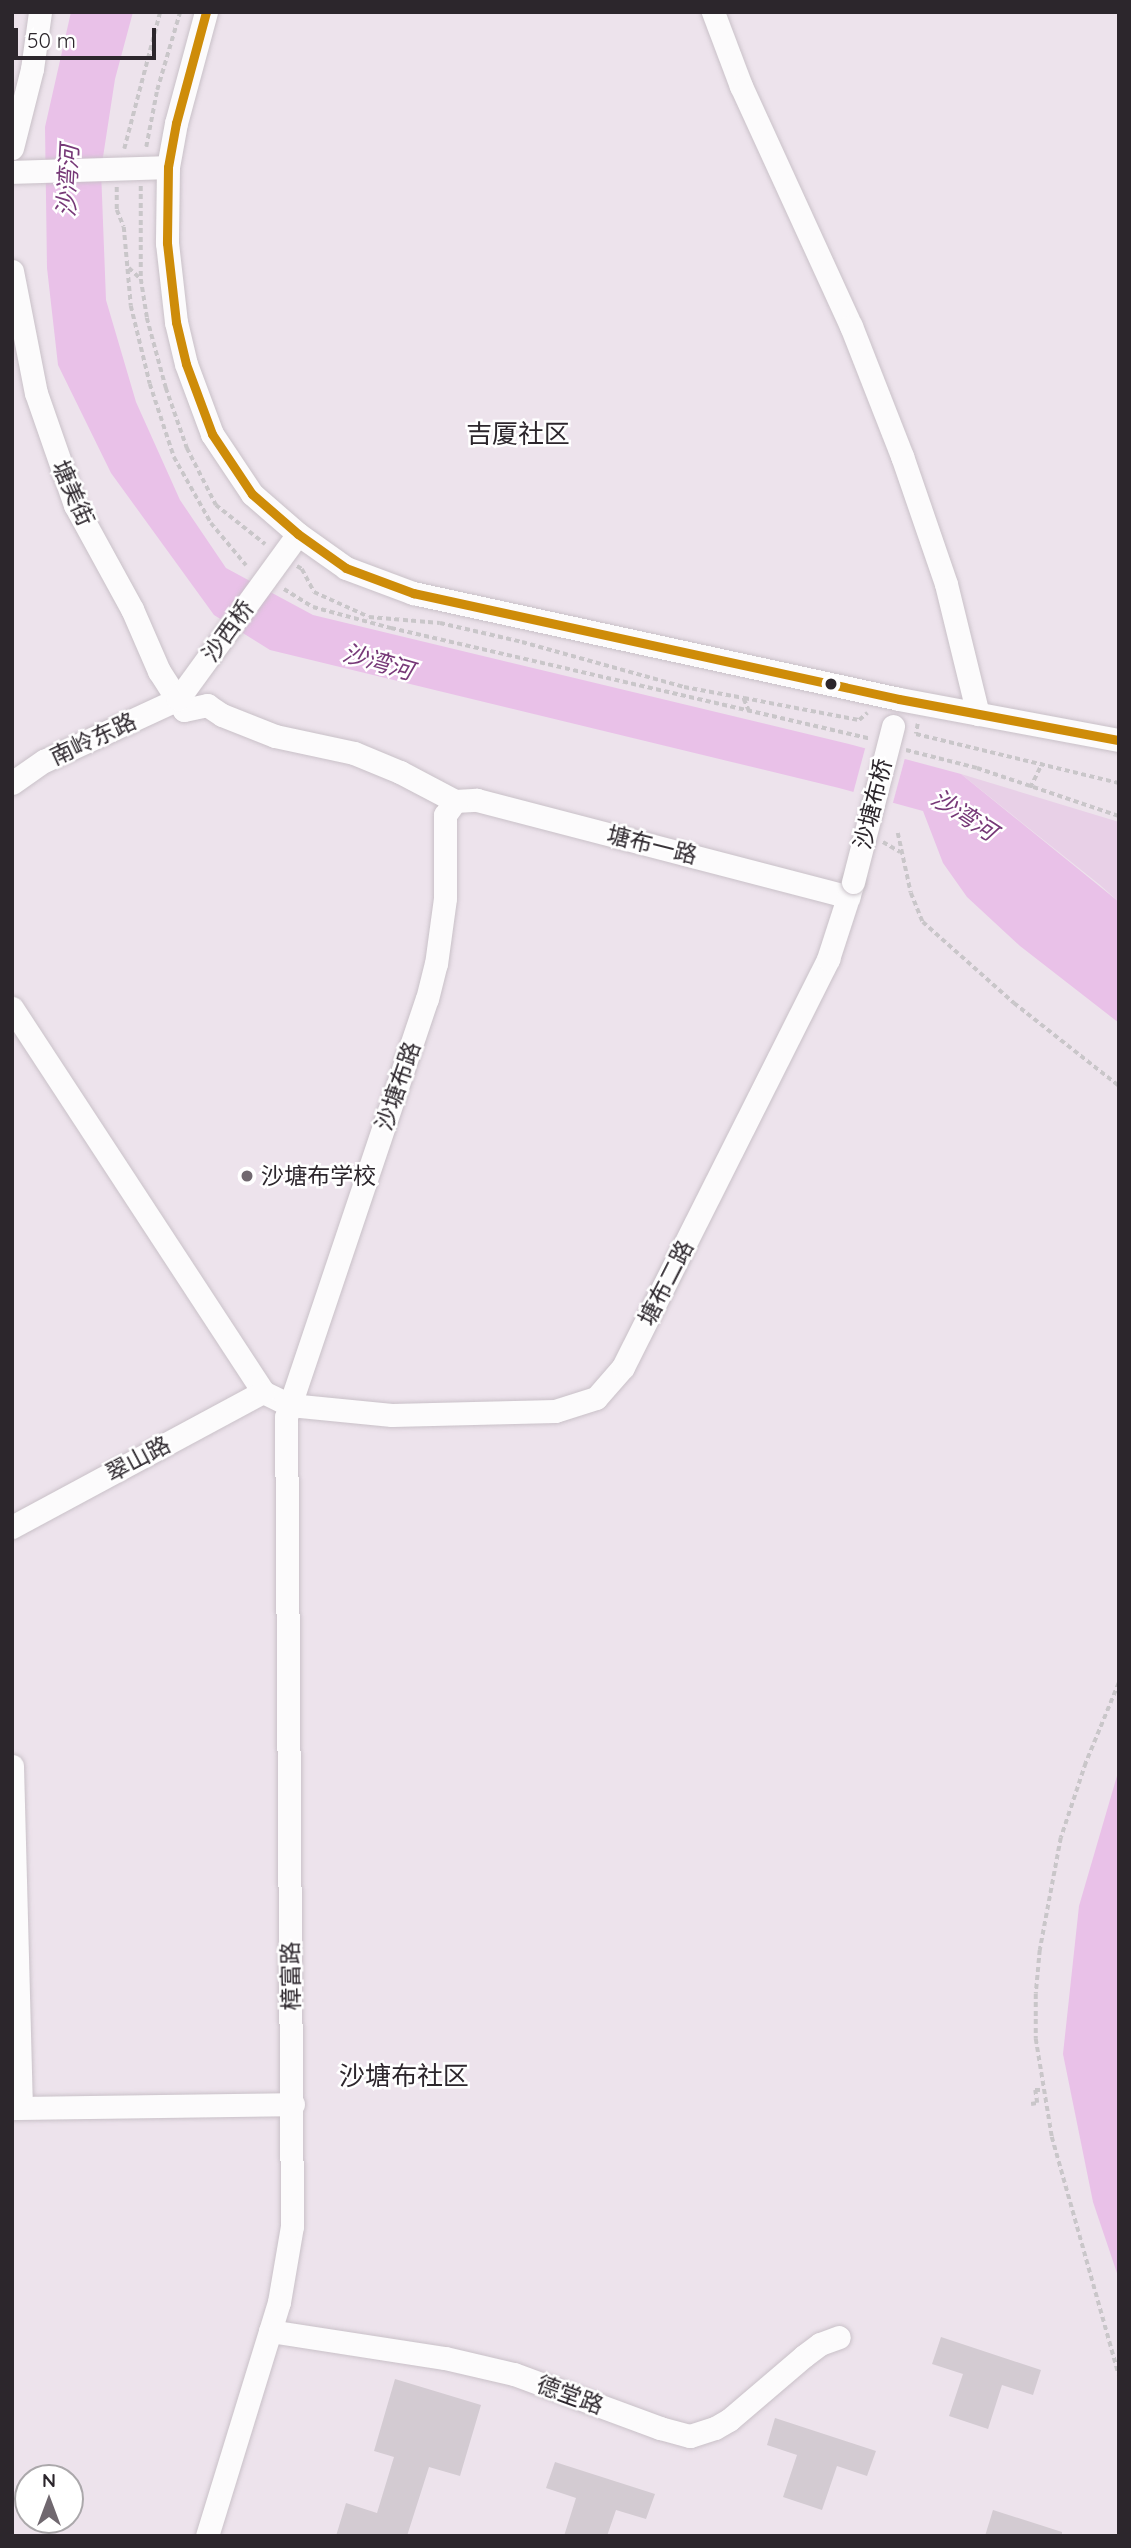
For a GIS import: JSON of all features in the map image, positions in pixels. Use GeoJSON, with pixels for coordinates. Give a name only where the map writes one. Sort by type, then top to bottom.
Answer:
{"type":"FeatureCollection","features":[{"type":"Feature","properties":{"kind":"street"},"geometry":{"type":"LineString","coordinates":[[12,148],[32,69],[40,12]]}},
{"type":"Feature","properties":{"kind":"street"},"geometry":{"type":"LineString","coordinates":[[206,12],[173,134],[168,167],[166,214],[170,280],[186,364],[212,434],[252,494],[298,534],[345,568],[413,593],[891,720],[978,714],[1119,740]]}},
{"type":"Feature","properties":{"kind":"street"},"geometry":{"type":"LineString","coordinates":[[713,12],[741,86],[851,326],[902,456],[946,584],[978,714]]}},
{"type":"Feature","properties":{"kind":"street"},"geometry":{"type":"LineString","coordinates":[[17,172],[119,165],[168,167]]}},
{"type":"Feature","properties":{"kind":"street","name":"塘美街"},"geometry":{"type":"LineString","coordinates":[[12,271],[36,393],[75,505],[132,609],[159,671],[178,699]]}},
{"type":"Feature","properties":{"kind":"street","name":"沙西桥"},"geometry":{"type":"LineString","coordinates":[[178,699],[298,534]]}},
{"type":"Feature","properties":{"kind":"street"},"geometry":{"type":"LineString","coordinates":[[178,699],[184,710],[207,705],[222,715],[275,736],[354,753],[400,772],[455,802]]}},
{"type":"Feature","properties":{"kind":"street","name":"南岭东路"},"geometry":{"type":"LineString","coordinates":[[12,783],[44,761],[178,699]]}},
{"type":"Feature","properties":{"kind":"street","name":"沙塘布桥"},"geometry":{"type":"LineString","coordinates":[[851,889],[891,720]]}},
{"type":"Feature","properties":{"kind":"street","name":"塘布一路"},"geometry":{"type":"LineString","coordinates":[[455,802],[477,800],[851,889]]}},
{"type":"Feature","properties":{"kind":"street","name":"沙塘布路"},"geometry":{"type":"LineString","coordinates":[[290,1405],[427,999],[438,954],[445,898],[445,815],[455,802]]}},
{"type":"Feature","properties":{"kind":"street","name":"塘布二路"},"geometry":{"type":"LineString","coordinates":[[290,1405],[392,1415],[496,1415],[555,1411],[596,1398],[623,1367],[657,1302],[828,959],[851,889]]}},
{"type":"Feature","properties":{"kind":"street"},"geometry":{"type":"LineString","coordinates":[[12,1008],[263,1392],[290,1405]]}},
{"type":"Feature","properties":{"kind":"street","name":"翠山路"},"geometry":{"type":"LineString","coordinates":[[12,1527],[263,1392]]}},
{"type":"Feature","properties":{"kind":"street","name":"樟富路"},"geometry":{"type":"LineString","coordinates":[[206,2536],[270,2331],[288,2261],[292,2226],[293,2104],[284,1442],[290,1405]]}},
{"type":"Feature","properties":{"kind":"street"},"geometry":{"type":"LineString","coordinates":[[12,1766],[17,2108],[293,2104]]}},
{"type":"Feature","properties":{"kind":"street","name":"德堂路"},"geometry":{"type":"LineString","coordinates":[[270,2331],[445,2358],[514,2374],[660,2428],[690,2436],[729,2420],[804,2356],[820,2344],[839,2337]]}},
{"type":"Feature","properties":{"kind":"path"},"geometry":{"type":"LineString","coordinates":[[160,12],[119,165],[117,209],[124,227],[131,306],[150,384],[174,457],[211,523],[246,565]]}},
{"type":"Feature","properties":{"kind":"path"},"geometry":{"type":"LineString","coordinates":[[180,12],[158,89],[142,168],[139,215],[141,279],[147,318],[166,387],[187,448],[216,505],[280,559],[302,569],[314,592],[369,617],[440,623],[522,642],[684,687],[859,720],[873,709],[891,720]]}},
{"type":"Feature","properties":{"kind":"path"},"geometry":{"type":"LineString","coordinates":[[128,267],[141,279]]}},
{"type":"Feature","properties":{"kind":"path"},"geometry":{"type":"LineString","coordinates":[[282,587],[313,607],[326,611],[750,713],[918,721],[916,734],[1119,783]]}},
{"type":"Feature","properties":{"kind":"path"},"geometry":{"type":"LineString","coordinates":[[744,698],[750,713]]}},
{"type":"Feature","properties":{"kind":"path"},"geometry":{"type":"LineString","coordinates":[[904,749],[977,768],[1119,816]]}},
{"type":"Feature","properties":{"kind":"path"},"geometry":{"type":"LineString","coordinates":[[1030,788],[1042,763]]}},
{"type":"Feature","properties":{"kind":"path"},"geometry":{"type":"LineString","coordinates":[[898,833],[911,893],[923,922],[1013,1003],[1119,1086]]}},
{"type":"Feature","properties":{"kind":"path"},"geometry":{"type":"LineString","coordinates":[[1119,1683],[1086,1763],[1061,1838],[1049,1893],[1036,1994],[1036,2039],[1052,2137],[1119,2375]]}},
{"type":"Feature","properties":{"kind":"path"},"geometry":{"type":"LineString","coordinates":[[1031,2104],[1037,2103],[1035,2090],[1043,2090]]}},
{"type":"Feature","properties":{"kind":"shaded area"},"geometry":{"type":"Polygon","coordinates":[[[961,774],[1119,822],[1119,902],[1100,885],[961,774]]]}},
{"type":"Feature","properties":{"kind":"water","name":"沙湾河"},"geometry":{"type":"Polygon","coordinates":[[[71,12],[133,12],[115,79],[101,170],[106,300],[136,402],[180,500],[226,568],[313,615],[849,744],[961,774],[1119,902],[1119,1023],[1020,946],[967,897],[943,863],[923,811],[839,788],[270,650],[214,615],[111,473],[58,365],[47,268],[45,127],[71,12]]]}},
{"type":"Feature","properties":{"kind":"water"},"geometry":{"type":"Polygon","coordinates":[[[1119,1769],[1119,2279],[1093,2202],[1063,2054],[1079,1906],[1119,1769]]]}},
{"type":"Feature","properties":{"kind":"pier"},"geometry":{"type":"Polygon","coordinates":[[[866,745],[906,756],[892,806],[853,795],[866,745]]]}},
{"type":"Feature","properties":{"kind":"building"},"geometry":{"type":"Polygon","coordinates":[[[941,2337],[1041,2370],[1033,2395],[1002,2385],[988,2429],[949,2416],[963,2374],[932,2364],[941,2337]]]}},
{"type":"Feature","properties":{"kind":"building"},"geometry":{"type":"Polygon","coordinates":[[[395,2379],[481,2405],[460,2476],[429,2467],[407,2536],[336,2536],[346,2503],[377,2513],[394,2457],[374,2451],[395,2379]]]}},
{"type":"Feature","properties":{"kind":"building"},"geometry":{"type":"Polygon","coordinates":[[[775,2418],[876,2451],[867,2476],[837,2466],[822,2510],[783,2497],[797,2455],[767,2445],[775,2418]]]}},
{"type":"Feature","properties":{"kind":"building"},"geometry":{"type":"Polygon","coordinates":[[[555,2462],[655,2494],[646,2519],[616,2510],[607,2536],[564,2536],[576,2498],[546,2488],[555,2462]]]}},
{"type":"Feature","properties":{"kind":"building"},"geometry":{"type":"Polygon","coordinates":[[[993,2510],[1062,2532],[1062,2536],[985,2536],[993,2510]]]}},
{"type":"Feature","properties":{"kind":"transit line"},"geometry":{"type":"LineString","coordinates":[[206,12],[176,123],[168,167],[167,243],[176,322],[186,364],[212,434],[252,494],[298,534],[346,568],[413,593],[899,699],[1119,740]]}},
{"type":"Feature","properties":{"kind":"place","name":"沙塘布学校"},"geometry":{"type":"Point","coordinates":[247,1176]}},
{"type":"Feature","properties":{"kind":"district","name":"吉厦社区"},"geometry":{"type":"Point","coordinates":[518,434]}},
{"type":"Feature","properties":{"kind":"district","name":"沙塘布社区"},"geometry":{"type":"Point","coordinates":[404,2076]}}]}
